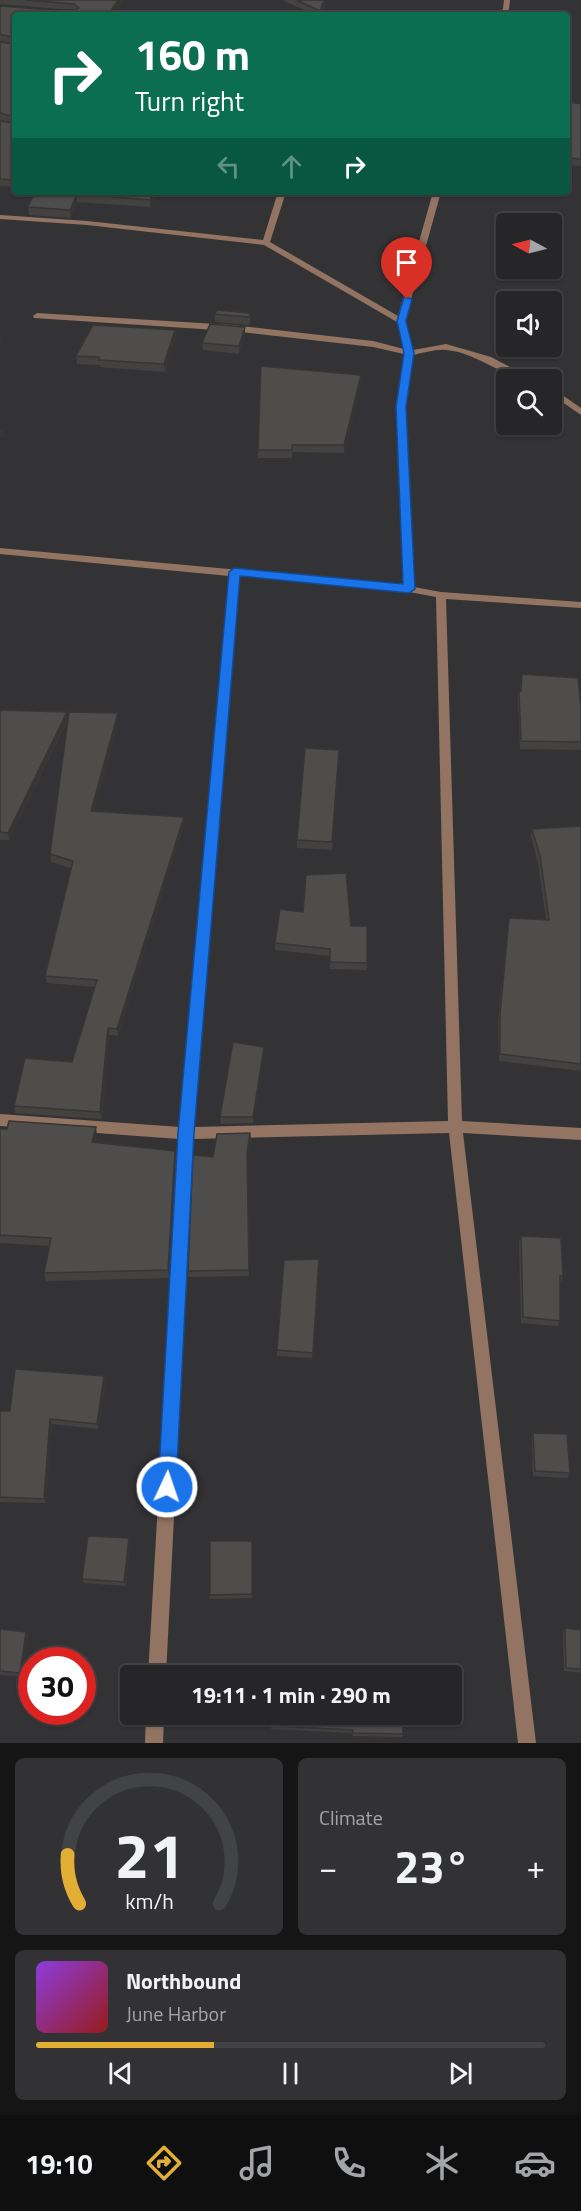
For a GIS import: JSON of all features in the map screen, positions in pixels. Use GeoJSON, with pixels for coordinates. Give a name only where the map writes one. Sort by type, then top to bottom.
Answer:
{"type":"FeatureCollection","features":[{"type":"Feature","properties":{"kind":"street"},"geometry":{"type":"LineString","coordinates":[[266,243],[281,195]]}},
{"type":"Feature","properties":{"kind":"street"},"geometry":{"type":"LineString","coordinates":[[409,589],[401,407],[409,353],[401,321],[436,195]]}},
{"type":"Feature","properties":{"kind":"street"},"geometry":{"type":"LineString","coordinates":[[0,217],[87,223],[266,243],[401,321]]}},
{"type":"Feature","properties":{"kind":"street"},"geometry":{"type":"LineString","coordinates":[[37,316],[232,328],[373,344],[409,353],[446,347],[488,359],[508,369]]}},
{"type":"Feature","properties":{"kind":"street"},"geometry":{"type":"LineString","coordinates":[[562,398],[581,412]]}},
{"type":"Feature","properties":{"kind":"street"},"geometry":{"type":"LineString","coordinates":[[0,551],[409,589],[441,596],[581,605]]}},
{"type":"Feature","properties":{"kind":"street"},"geometry":{"type":"LineString","coordinates":[[158,1665],[186,1133],[234,572]]}},
{"type":"Feature","properties":{"kind":"street"},"geometry":{"type":"LineString","coordinates":[[441,596],[455,1127],[527,1743]]}},
{"type":"Feature","properties":{"kind":"street"},"geometry":{"type":"LineString","coordinates":[[0,1120],[186,1133],[455,1127],[581,1134]]}},
{"type":"Feature","properties":{"kind":"street"},"geometry":{"type":"LineString","coordinates":[[154,1743],[155,1725]]}},
{"type":"Feature","properties":{"kind":"building"},"geometry":{"type":"Polygon","coordinates":[[[26,0],[118,0],[110,12],[12,12],[12,37],[0,34],[0,6],[52,10],[79,8],[74,4],[26,0]]]}},
{"type":"Feature","properties":{"kind":"building"},"geometry":{"type":"Polygon","coordinates":[[[297,0],[324,0],[320,11],[297,0]]]}},
{"type":"Feature","properties":{"kind":"building"},"geometry":{"type":"Polygon","coordinates":[[[0,42],[12,44],[12,116],[0,113],[0,42]]]}},
{"type":"Feature","properties":{"kind":"building"},"geometry":{"type":"Polygon","coordinates":[[[570,102],[581,104],[581,159],[570,158],[570,102]]]}},
{"type":"Feature","properties":{"kind":"building"},"geometry":{"type":"Polygon","coordinates":[[[0,121],[12,123],[12,180],[0,179],[0,121]]]}},
{"type":"Feature","properties":{"kind":"building"},"geometry":{"type":"Polygon","coordinates":[[[34,195],[77,195],[70,210],[28,207],[34,195]]]}},
{"type":"Feature","properties":{"kind":"building"},"geometry":{"type":"Polygon","coordinates":[[[89,195],[152,195],[150,200],[89,195]]]}},
{"type":"Feature","properties":{"kind":"building"},"geometry":{"type":"Polygon","coordinates":[[[217,310],[250,313],[249,317],[215,314],[217,310]]]}},
{"type":"Feature","properties":{"kind":"building"},"geometry":{"type":"Polygon","coordinates":[[[210,324],[245,327],[239,346],[202,343],[210,324]]]}},
{"type":"Feature","properties":{"kind":"building"},"geometry":{"type":"Polygon","coordinates":[[[93,325],[175,330],[164,364],[99,360],[99,357],[76,356],[93,325]]]}},
{"type":"Feature","properties":{"kind":"building"},"geometry":{"type":"Polygon","coordinates":[[[261,366],[361,375],[344,445],[292,445],[292,450],[258,450],[261,366]]]}},
{"type":"Feature","properties":{"kind":"building"},"geometry":{"type":"Polygon","coordinates":[[[522,674],[578,678],[581,742],[521,741],[519,691],[521,691],[522,674]]]}},
{"type":"Feature","properties":{"kind":"building"},"geometry":{"type":"Polygon","coordinates":[[[0,710],[67,712],[8,833],[0,832],[0,710]]]}},
{"type":"Feature","properties":{"kind":"building"},"geometry":{"type":"Polygon","coordinates":[[[69,712],[118,713],[91,811],[184,817],[117,1029],[108,1028],[100,1112],[14,1106],[25,1058],[72,1062],[97,980],[45,976],[73,861],[50,854],[69,712]]]}},
{"type":"Feature","properties":{"kind":"building"},"geometry":{"type":"Polygon","coordinates":[[[305,748],[339,750],[332,842],[297,840],[305,748]]]}},
{"type":"Feature","properties":{"kind":"building"},"geometry":{"type":"Polygon","coordinates":[[[581,826],[581,1064],[500,1054],[500,1015],[509,918],[549,920],[540,856],[532,829],[581,826]]]}},
{"type":"Feature","properties":{"kind":"building"},"geometry":{"type":"Polygon","coordinates":[[[346,873],[351,926],[367,926],[367,963],[330,962],[330,949],[275,943],[280,909],[303,912],[306,875],[346,873]]]}},
{"type":"Feature","properties":{"kind":"building"},"geometry":{"type":"Polygon","coordinates":[[[233,1042],[264,1047],[253,1117],[220,1117],[233,1042]]]}},
{"type":"Feature","properties":{"kind":"building"},"geometry":{"type":"Polygon","coordinates":[[[9,1121],[96,1127],[92,1142],[175,1151],[168,1270],[44,1273],[51,1238],[0,1235],[0,1129],[7,1129],[9,1121]]]}},
{"type":"Feature","properties":{"kind":"building"},"geometry":{"type":"Polygon","coordinates":[[[250,1133],[247,1153],[249,1270],[188,1271],[193,1155],[213,1157],[217,1134],[250,1133]]]}},
{"type":"Feature","properties":{"kind":"building"},"geometry":{"type":"Polygon","coordinates":[[[521,1236],[561,1238],[563,1276],[560,1276],[560,1321],[523,1317],[521,1236]]]}},
{"type":"Feature","properties":{"kind":"building"},"geometry":{"type":"Polygon","coordinates":[[[319,1259],[313,1353],[277,1350],[284,1260],[319,1259]]]}},
{"type":"Feature","properties":{"kind":"building"},"geometry":{"type":"Polygon","coordinates":[[[15,1369],[104,1376],[97,1424],[50,1419],[44,1499],[0,1497],[0,1411],[10,1411],[15,1369]]]}},
{"type":"Feature","properties":{"kind":"building"},"geometry":{"type":"Polygon","coordinates":[[[533,1433],[567,1434],[570,1473],[535,1471],[533,1433]]]}},
{"type":"Feature","properties":{"kind":"building"},"geometry":{"type":"Polygon","coordinates":[[[88,1536],[129,1538],[124,1582],[82,1579],[88,1536]]]}},
{"type":"Feature","properties":{"kind":"building"},"geometry":{"type":"Polygon","coordinates":[[[210,1541],[252,1541],[252,1594],[210,1595],[210,1541]]]}},
{"type":"Feature","properties":{"kind":"building"},"geometry":{"type":"Polygon","coordinates":[[[565,1628],[581,1630],[581,1669],[566,1668],[565,1628]]]}},
{"type":"Feature","properties":{"kind":"building"},"geometry":{"type":"Polygon","coordinates":[[[0,1629],[26,1632],[24,1647],[18,1647],[18,1673],[0,1671],[0,1629]]]}},
{"type":"Feature","properties":{"kind":"building"},"geometry":{"type":"Polygon","coordinates":[[[403,1725],[403,1734],[353,1733],[353,1730],[271,1726],[403,1725]]]}},
{"type":"Feature","properties":{"kind":"route"},"geometry":{"type":"LineString","coordinates":[[167,1487],[186,1133],[234,572],[409,589],[401,407],[409,353],[401,321],[407,299]]}}]}
